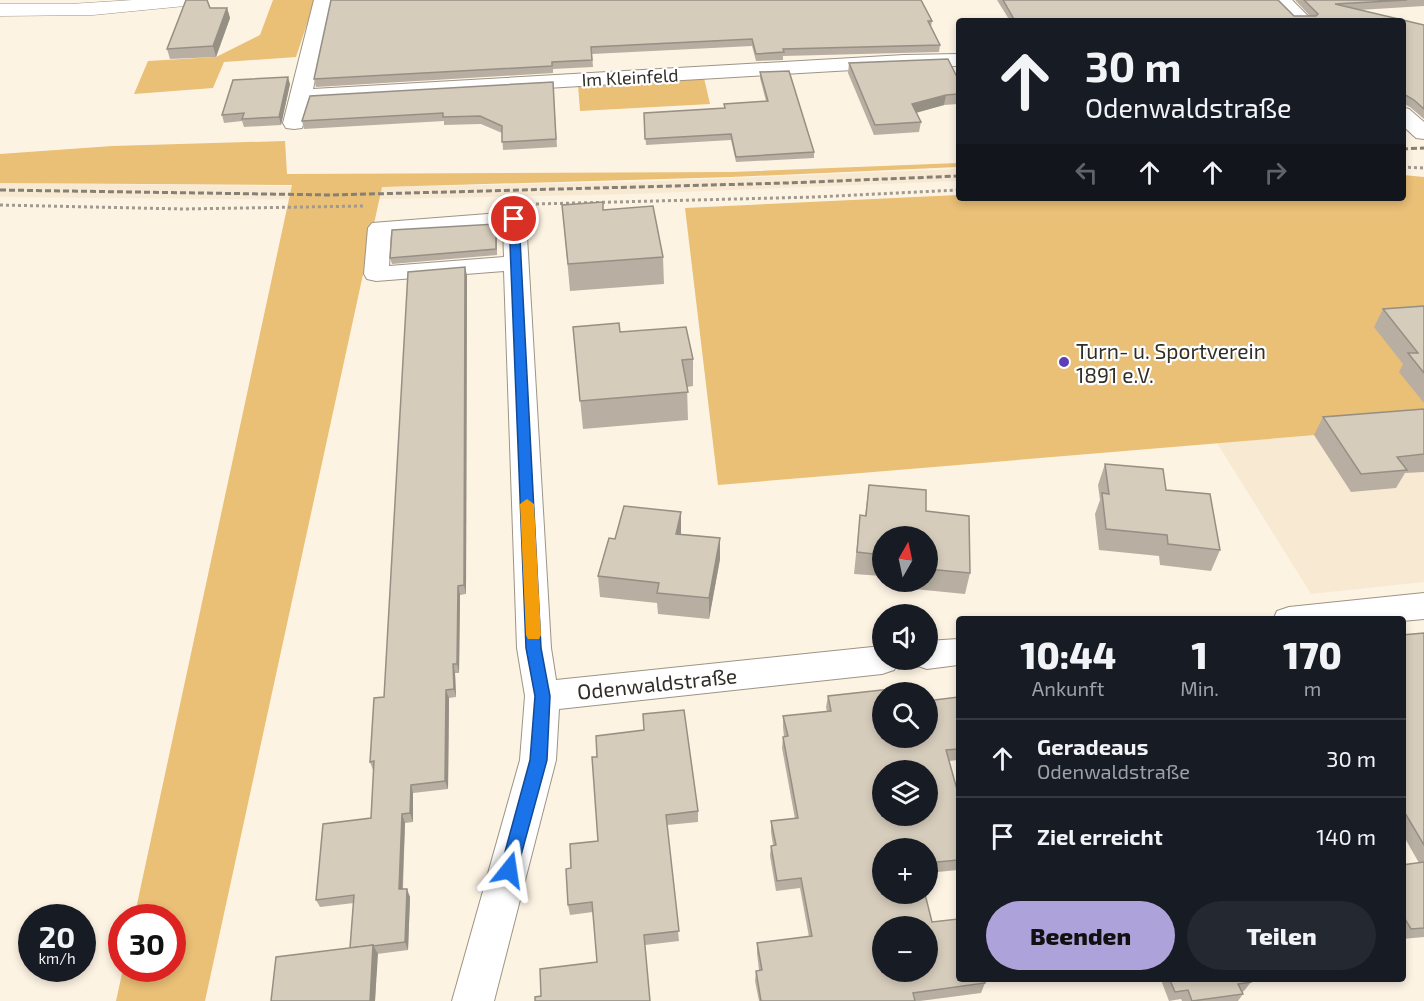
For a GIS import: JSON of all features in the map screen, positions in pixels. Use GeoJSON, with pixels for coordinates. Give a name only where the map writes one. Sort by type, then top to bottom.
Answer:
{"type":"FeatureCollection","features":[{"type":"Feature","properties":{"kind":"street"},"geometry":{"type":"LineString","coordinates":[[0,10],[121,0]]}},
{"type":"Feature","properties":{"kind":"street"},"geometry":{"type":"LineString","coordinates":[[0,10],[64,12],[131,8],[185,0]]}},
{"type":"Feature","properties":{"kind":"street"},"geometry":{"type":"LineString","coordinates":[[294,123],[323,0]]}},
{"type":"Feature","properties":{"kind":"street"},"geometry":{"type":"LineString","coordinates":[[1281,0],[1301,18]]}},
{"type":"Feature","properties":{"kind":"street","name":"Im Kleinfeld"},"geometry":{"type":"LineString","coordinates":[[301,96],[956,60]]}},
{"type":"Feature","properties":{"kind":"street"},"geometry":{"type":"LineString","coordinates":[[1406,117],[1424,134]]}},
{"type":"Feature","properties":{"kind":"street"},"geometry":{"type":"LineString","coordinates":[[473,1001],[538,760],[542,696],[534,648],[514,219],[380,228],[376,274],[515,263]]}},
{"type":"Feature","properties":{"kind":"street"},"geometry":{"type":"LineString","coordinates":[[1328,616],[1424,606]]}},
{"type":"Feature","properties":{"kind":"street"},"geometry":{"type":"LineString","coordinates":[[938,654],[956,652]]}},
{"type":"Feature","properties":{"kind":"street","name":"Odenwaldstraße"},"geometry":{"type":"LineString","coordinates":[[542,696],[872,661]]}},
{"type":"Feature","properties":{"kind":"path"},"geometry":{"type":"LineString","coordinates":[[1406,167],[1424,168]]}},
{"type":"Feature","properties":{"kind":"shaded area"},"geometry":{"type":"Polygon","coordinates":[[[273,0],[315,0],[296,57],[224,62],[213,88],[134,94],[148,61],[216,57],[260,35],[273,0]]]}},
{"type":"Feature","properties":{"kind":"shaded area"},"geometry":{"type":"Polygon","coordinates":[[[704,78],[710,104],[580,111],[578,85],[704,78]]]}},
{"type":"Feature","properties":{"kind":"shaded area"},"geometry":{"type":"Polygon","coordinates":[[[285,141],[287,174],[731,172],[956,163],[956,167],[731,177],[382,187],[205,1001],[116,1001],[120,982],[186,982],[186,904],[137,904],[292,185],[0,183],[0,154],[112,146],[285,141]]]}},
{"type":"Feature","properties":{"kind":"shaded area"},"geometry":{"type":"Polygon","coordinates":[[[956,169],[956,181],[634,194],[332,200],[0,197],[0,183],[382,187],[631,182],[956,169]]]}},
{"type":"Feature","properties":{"kind":"shaded area","name":"Turn- u. Sportverein 1891 e.V."},"geometry":{"type":"Polygon","coordinates":[[[1406,175],[1424,177],[1424,426],[718,485],[685,208],[956,195],[956,201],[1406,201],[1406,175]]]}},
{"type":"Feature","properties":{"kind":"shaded area"},"geometry":{"type":"Polygon","coordinates":[[[1424,426],[1424,582],[1311,594],[1217,443],[1424,426]]]}},
{"type":"Feature","properties":{"kind":"building"},"geometry":{"type":"Polygon","coordinates":[[[186,0],[207,0],[210,8],[227,8],[213,46],[167,49],[186,0]]]}},
{"type":"Feature","properties":{"kind":"building"},"geometry":{"type":"Polygon","coordinates":[[[331,0],[921,0],[932,21],[928,21],[940,45],[783,49],[784,52],[756,54],[752,39],[591,47],[592,60],[552,62],[552,66],[314,79],[331,0]]]}},
{"type":"Feature","properties":{"kind":"building"},"geometry":{"type":"Polygon","coordinates":[[[1003,0],[1278,0],[1294,16],[1316,16],[1318,14],[1304,0],[1407,0],[1335,4],[1394,18],[1013,18],[1003,0]]]}},
{"type":"Feature","properties":{"kind":"building"},"geometry":{"type":"Polygon","coordinates":[[[1406,21],[1424,25],[1424,109],[1406,95],[1406,21]]]}},
{"type":"Feature","properties":{"kind":"building"},"geometry":{"type":"Polygon","coordinates":[[[948,59],[956,75],[956,94],[912,104],[921,122],[875,125],[849,63],[948,59]]]}},
{"type":"Feature","properties":{"kind":"building"},"geometry":{"type":"Polygon","coordinates":[[[789,71],[814,152],[736,157],[731,134],[645,139],[644,113],[725,108],[724,104],[768,101],[760,72],[789,71]]]}},
{"type":"Feature","properties":{"kind":"building"},"geometry":{"type":"Polygon","coordinates":[[[288,77],[279,117],[242,119],[244,113],[222,115],[233,80],[288,77]]]}},
{"type":"Feature","properties":{"kind":"building"},"geometry":{"type":"Polygon","coordinates":[[[553,82],[556,139],[502,142],[502,126],[480,116],[443,117],[443,113],[302,121],[310,96],[553,82]]]}},
{"type":"Feature","properties":{"kind":"building"},"geometry":{"type":"Polygon","coordinates":[[[603,202],[603,210],[653,206],[663,257],[568,264],[562,205],[603,202]]]}},
{"type":"Feature","properties":{"kind":"building"},"geometry":{"type":"Polygon","coordinates":[[[496,224],[496,249],[390,258],[392,230],[496,224]]]}},
{"type":"Feature","properties":{"kind":"building"},"geometry":{"type":"Polygon","coordinates":[[[465,267],[464,585],[458,586],[457,664],[453,664],[454,689],[446,690],[445,781],[411,785],[410,813],[402,814],[399,889],[407,889],[405,942],[350,948],[354,895],[316,900],[323,824],[371,818],[374,761],[370,762],[374,698],[384,697],[408,272],[465,267]]]}},
{"type":"Feature","properties":{"kind":"building"},"geometry":{"type":"Polygon","coordinates":[[[1424,306],[1424,373],[1408,353],[1418,353],[1383,309],[1424,306]]]}},
{"type":"Feature","properties":{"kind":"building"},"geometry":{"type":"Polygon","coordinates":[[[619,323],[620,332],[686,327],[693,359],[682,360],[688,392],[580,401],[573,327],[619,323]]]}},
{"type":"Feature","properties":{"kind":"building"},"geometry":{"type":"Polygon","coordinates":[[[1424,409],[1424,454],[1397,457],[1407,470],[1361,474],[1323,417],[1424,409]]]}},
{"type":"Feature","properties":{"kind":"building"},"geometry":{"type":"Polygon","coordinates":[[[1105,464],[1163,469],[1166,490],[1210,494],[1220,550],[1168,544],[1167,535],[1106,529],[1102,493],[1109,494],[1105,464]]]}},
{"type":"Feature","properties":{"kind":"building"},"geometry":{"type":"Polygon","coordinates":[[[869,485],[926,490],[926,511],[969,516],[970,573],[938,570],[938,526],[872,526],[872,554],[857,552],[860,515],[866,516],[869,485]]]}},
{"type":"Feature","properties":{"kind":"building"},"geometry":{"type":"Polygon","coordinates":[[[624,506],[681,512],[676,534],[720,538],[709,598],[657,593],[659,583],[598,576],[609,538],[615,539],[624,506]]]}},
{"type":"Feature","properties":{"kind":"building"},"geometry":{"type":"Polygon","coordinates":[[[1424,633],[1424,845],[1406,815],[1406,635],[1424,633]]]}},
{"type":"Feature","properties":{"kind":"building"},"geometry":{"type":"Polygon","coordinates":[[[872,691],[872,748],[938,748],[938,700],[956,697],[956,749],[946,750],[956,786],[956,860],[938,862],[938,838],[872,838],[872,904],[928,904],[930,916],[872,916],[872,982],[938,982],[938,921],[956,919],[956,982],[985,983],[913,993],[915,1001],[761,1001],[756,971],[762,970],[757,943],[812,936],[801,878],[777,881],[771,846],[776,845],[771,821],[798,818],[783,737],[788,736],[783,716],[831,711],[828,696],[872,691]]]}},
{"type":"Feature","properties":{"kind":"building"},"geometry":{"type":"Polygon","coordinates":[[[684,710],[698,811],[666,815],[679,931],[644,935],[650,1001],[535,1001],[535,997],[541,996],[540,969],[597,962],[592,902],[568,905],[566,869],[571,868],[570,844],[598,841],[592,757],[597,757],[596,736],[644,730],[643,714],[684,710]]]}},
{"type":"Feature","properties":{"kind":"building"},"geometry":{"type":"Polygon","coordinates":[[[1424,862],[1424,928],[1411,929],[1406,921],[1406,864],[1424,862]]]}},
{"type":"Feature","properties":{"kind":"building"},"geometry":{"type":"Polygon","coordinates":[[[373,945],[370,1001],[271,1001],[276,957],[373,945]]]}},
{"type":"Feature","properties":{"kind":"building"},"geometry":{"type":"Polygon","coordinates":[[[1171,982],[1251,982],[1238,984],[1243,994],[1192,1001],[1188,990],[1175,992],[1171,982]]]}},
{"type":"Feature","properties":{"kind":"railway"},"geometry":{"type":"LineString","coordinates":[[1406,149],[1424,148]]}},
{"type":"Feature","properties":{"kind":"railway"},"geometry":{"type":"LineString","coordinates":[[0,190],[332,195],[956,176]]}},
{"type":"Feature","properties":{"kind":"slow traffic"},"geometry":{"type":"LineString","coordinates":[[527,504],[533,635]]}},
{"type":"Feature","properties":{"kind":"place","name":"Turn- u. Sportverein 1891 e.V."},"geometry":{"type":"Point","coordinates":[1064,362]}},
{"type":"Feature","properties":{"kind":"route"},"geometry":{"type":"LineString","coordinates":[[509,870],[538,760],[542,696],[534,648],[514,219]]}}]}
